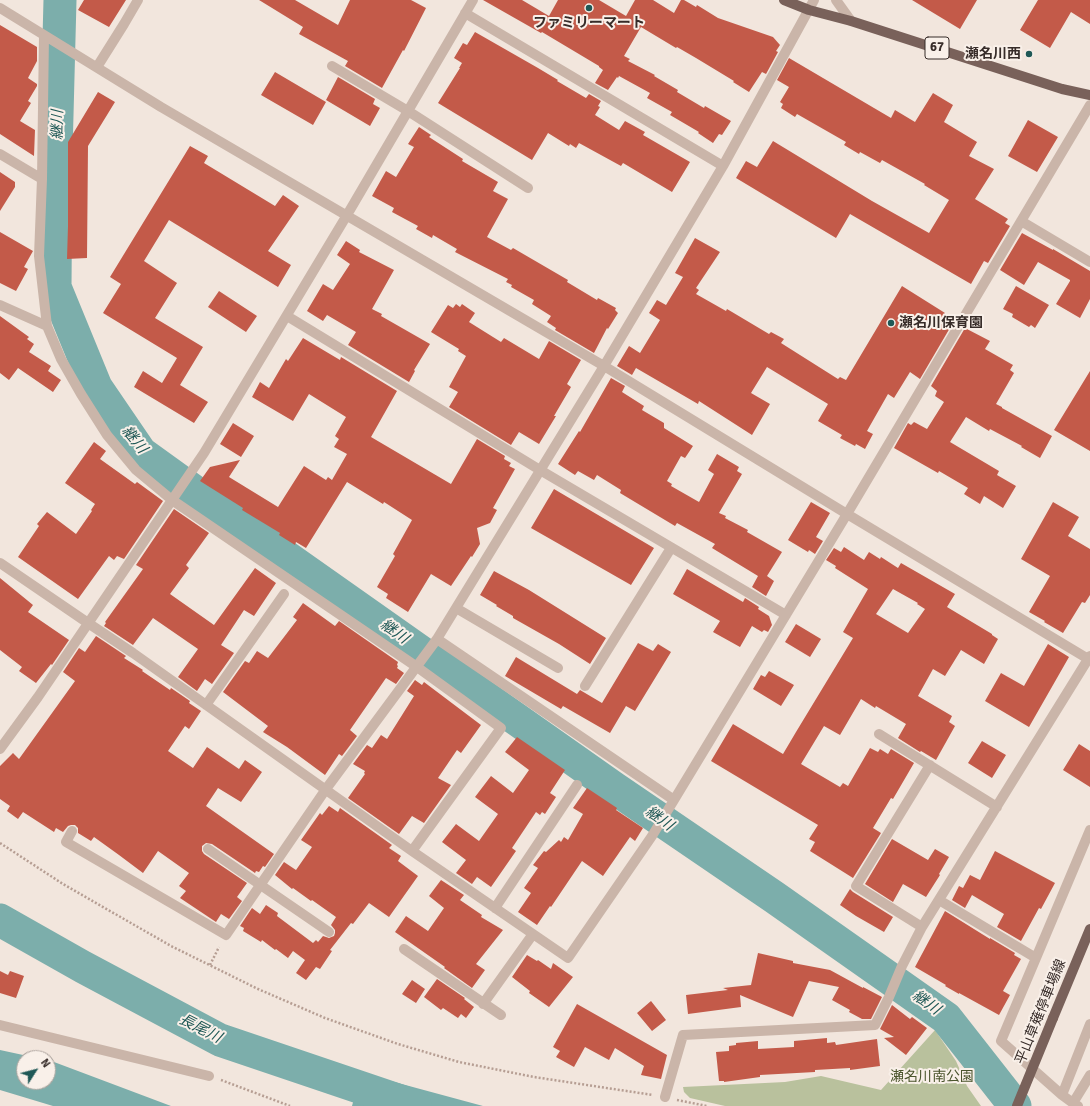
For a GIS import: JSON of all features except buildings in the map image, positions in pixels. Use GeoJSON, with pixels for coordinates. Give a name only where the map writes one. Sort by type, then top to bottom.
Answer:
{"type":"FeatureCollection","features":[{"type":"Feature","properties":{"kind":"main road","name":"67"},"geometry":{"type":"LineString","coordinates":[[784,0],[809,10],[852,21],[1062,89],[1090,96]]}},
{"type":"Feature","properties":{"kind":"main road","name":"平山草薙停車場線"},"geometry":{"type":"LineString","coordinates":[[1018,1106],[1090,929]]}},
{"type":"Feature","properties":{"kind":"street"},"geometry":{"type":"LineString","coordinates":[[97,67],[138,0]]}},
{"type":"Feature","properties":{"kind":"street"},"geometry":{"type":"LineString","coordinates":[[0,749],[38,697],[204,453],[347,215],[473,0]]}},
{"type":"Feature","properties":{"kind":"street"},"geometry":{"type":"LineString","coordinates":[[72,831],[66,842],[226,935],[326,790],[437,639],[604,366],[723,166],[814,0]]}},
{"type":"Feature","properties":{"kind":"street"},"geometry":{"type":"LineString","coordinates":[[836,0],[852,21]]}},
{"type":"Feature","properties":{"kind":"street"},"geometry":{"type":"LineString","coordinates":[[0,8],[161,107],[604,366],[847,514],[1089,658],[922,927],[875,1025],[683,1035],[665,1097]]}},
{"type":"Feature","properties":{"kind":"street"},"geometry":{"type":"LineString","coordinates":[[465,13],[723,166]]}},
{"type":"Feature","properties":{"kind":"street"},"geometry":{"type":"LineString","coordinates":[[44,35],[42,178],[39,256],[47,326],[61,359],[107,435],[136,470],[172,500],[417,667],[501,728],[412,851]]}},
{"type":"Feature","properties":{"kind":"street"},"geometry":{"type":"LineString","coordinates":[[332,66],[408,111],[528,188]]}},
{"type":"Feature","properties":{"kind":"street"},"geometry":{"type":"LineString","coordinates":[[0,563],[133,653],[412,851],[568,958],[652,836],[847,514],[1090,105]]}},
{"type":"Feature","properties":{"kind":"street"},"geometry":{"type":"LineString","coordinates":[[0,154],[42,178]]}},
{"type":"Feature","properties":{"kind":"street"},"geometry":{"type":"LineString","coordinates":[[1021,221],[1090,262]]}},
{"type":"Feature","properties":{"kind":"street"},"geometry":{"type":"LineString","coordinates":[[0,306],[47,326]]}},
{"type":"Feature","properties":{"kind":"street"},"geometry":{"type":"LineString","coordinates":[[287,316],[540,470],[786,615]]}},
{"type":"Feature","properties":{"kind":"street"},"geometry":{"type":"LineString","coordinates":[[585,686],[671,548]]}},
{"type":"Feature","properties":{"kind":"street"},"geometry":{"type":"LineString","coordinates":[[206,705],[284,594]]}},
{"type":"Feature","properties":{"kind":"street"},"geometry":{"type":"LineString","coordinates":[[456,608],[558,668]]}},
{"type":"Feature","properties":{"kind":"street"},"geometry":{"type":"LineString","coordinates":[[437,639],[674,800]]}},
{"type":"Feature","properties":{"kind":"street"},"geometry":{"type":"LineString","coordinates":[[878,734],[997,807]]}},
{"type":"Feature","properties":{"kind":"street"},"geometry":{"type":"LineString","coordinates":[[922,927],[856,886],[930,765]]}},
{"type":"Feature","properties":{"kind":"street"},"geometry":{"type":"LineString","coordinates":[[495,908],[577,785]]}},
{"type":"Feature","properties":{"kind":"street"},"geometry":{"type":"LineString","coordinates":[[1090,830],[1001,1041],[1062,1095],[1076,1104],[1090,1075]]}},
{"type":"Feature","properties":{"kind":"street"},"geometry":{"type":"LineString","coordinates":[[208,849],[329,932]]}},
{"type":"Feature","properties":{"kind":"street"},"geometry":{"type":"LineString","coordinates":[[939,900],[1036,958]]}},
{"type":"Feature","properties":{"kind":"street"},"geometry":{"type":"LineString","coordinates":[[483,1004],[533,934]]}},
{"type":"Feature","properties":{"kind":"street"},"geometry":{"type":"LineString","coordinates":[[404,949],[501,1015]]}},
{"type":"Feature","properties":{"kind":"street"},"geometry":{"type":"LineString","coordinates":[[1062,1095],[1090,1024]]}},
{"type":"Feature","properties":{"kind":"street"},"geometry":{"type":"LineString","coordinates":[[0,1025],[209,1076]]}},
{"type":"Feature","properties":{"kind":"path"},"geometry":{"type":"LineString","coordinates":[[0,843],[63,884],[171,946],[258,989],[325,1018],[398,1044],[459,1062],[534,1077],[665,1097],[707,1106]]}},
{"type":"Feature","properties":{"kind":"path"},"geometry":{"type":"LineString","coordinates":[[210,965],[226,935]]}},
{"type":"Feature","properties":{"kind":"path"},"geometry":{"type":"LineString","coordinates":[[209,1076],[290,1106]]}},
{"type":"Feature","properties":{"kind":"green space","name":"瀬名川南公園"},"geometry":{"type":"Polygon","coordinates":[[[935,1030],[956,1061],[967,1086],[981,1106],[725,1106],[690,1098],[684,1092],[683,1087],[785,1082],[821,1076],[881,1090],[935,1030]]]}},
{"type":"Feature","properties":{"kind":"water"},"geometry":{"type":"Polygon","coordinates":[[[0,1050],[16,1053],[16,1090],[56,1090],[56,1063],[171,1106],[53,1106],[0,1090],[0,1050]]]}},
{"type":"Feature","properties":{"kind":"water"},"geometry":{"type":"Polygon","coordinates":[[[361,1073],[483,1106],[352,1106],[361,1073]]]}},
{"type":"Feature","properties":{"kind":"waterway","name":"継川"},"geometry":{"type":"LineString","coordinates":[[60,0],[56,153],[55,287],[96,387],[141,453],[614,788],[774,897],[946,1018],[1015,1106]]}},
{"type":"Feature","properties":{"kind":"waterway","name":"長尾川"},"geometry":{"type":"LineString","coordinates":[[0,920],[83,967],[220,1040],[415,1106]]}},
{"type":"Feature","properties":{"kind":"place","name":"ファミリーマート"},"geometry":{"type":"Point","coordinates":[589,8]}},
{"type":"Feature","properties":{"kind":"place","name":"瀬名川西"},"geometry":{"type":"Point","coordinates":[1029,54]}},
{"type":"Feature","properties":{"kind":"place","name":"瀬名川保育園"},"geometry":{"type":"Point","coordinates":[891,323]}}]}
